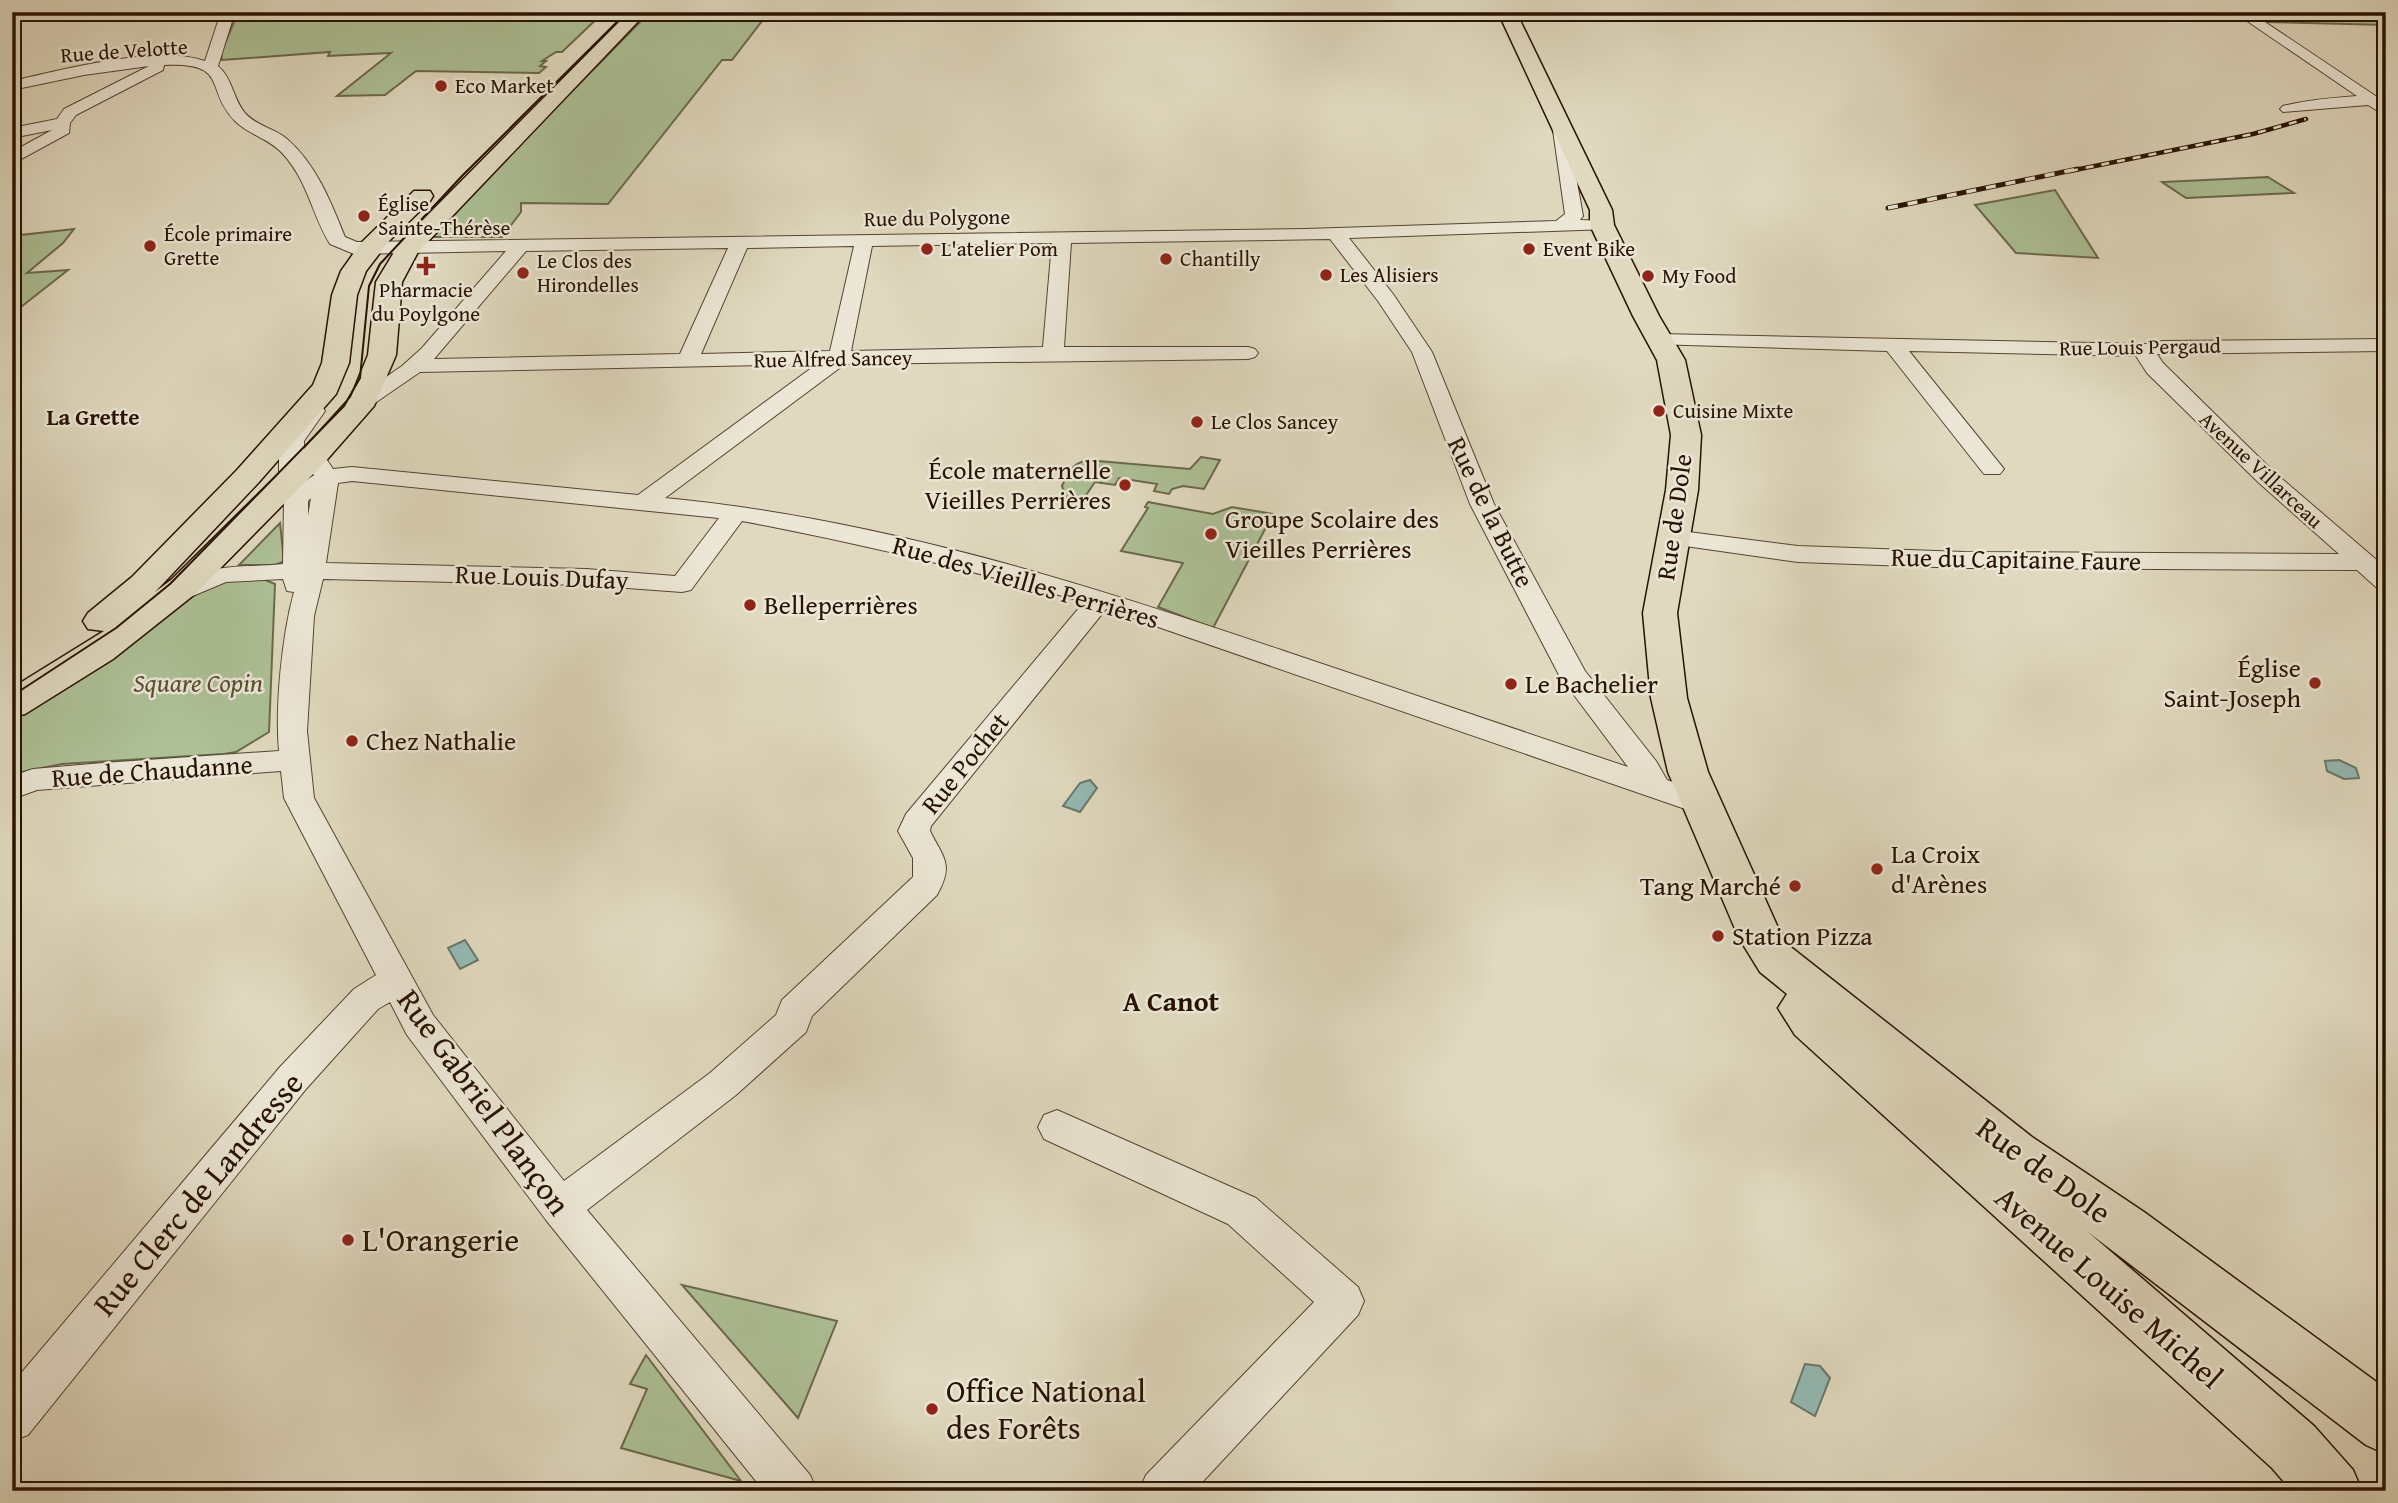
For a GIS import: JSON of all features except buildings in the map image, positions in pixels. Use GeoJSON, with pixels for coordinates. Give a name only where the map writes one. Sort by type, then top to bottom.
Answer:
{"type":"FeatureCollection","features":[{"type":"Feature","properties":{"kind":"main road"},"geometry":{"type":"LineString","coordinates":[[12,705],[100,651],[174,594],[320,467],[364,400],[382,355],[389,282],[408,249],[639,12]]}},
{"type":"Feature","properties":{"kind":"main road","name":"Rue de Dole"},"geometry":{"type":"LineString","coordinates":[[1507,12],[1601,210],[1606,232],[1670,356],[1686,435],[1682,490],[1660,613],[1669,698],[1688,772],[1752,920],[1776,960],[2014,1153],[2126,1230],[2386,1425]]}},
{"type":"Feature","properties":{"kind":"main road"},"geometry":{"type":"LineString","coordinates":[[12,678],[96,624],[144,584],[248,476],[326,388],[334,374],[347,283],[355,266],[433,184]]}},
{"type":"Feature","properties":{"kind":"main road","name":"Rue de Dole"},"geometry":{"type":"LineString","coordinates":[[1738,883],[1777,936],[1866,1017],[2027,1138],[2386,1395]]}},
{"type":"Feature","properties":{"kind":"main road","name":"Avenue Louise Michel"},"geometry":{"type":"LineString","coordinates":[[1776,960],[1779,973],[1811,1022],[2293,1447],[2332,1491]]}},
{"type":"Feature","properties":{"kind":"street"},"geometry":{"type":"LineString","coordinates":[[12,20],[26,12]]}},
{"type":"Feature","properties":{"kind":"street"},"geometry":{"type":"LineString","coordinates":[[212,67],[228,12]]}},
{"type":"Feature","properties":{"kind":"street"},"geometry":{"type":"LineString","coordinates":[[2241,12],[2386,111]]}},
{"type":"Feature","properties":{"kind":"street"},"geometry":{"type":"LineString","coordinates":[[179,61],[215,50]]}},
{"type":"Feature","properties":{"kind":"street","name":"Rue de Velotte"},"geometry":{"type":"LineString","coordinates":[[12,86],[121,65],[179,61],[199,62],[212,67]]}},
{"type":"Feature","properties":{"kind":"street"},"geometry":{"type":"LineString","coordinates":[[12,133],[62,123],[70,112],[159,67]]}},
{"type":"Feature","properties":{"kind":"street","name":"Rue de Velotte"},"geometry":{"type":"LineString","coordinates":[[37,80],[159,67],[212,67]]}},
{"type":"Feature","properties":{"kind":"street","name":"Rue du Polygone"},"geometry":{"type":"LineString","coordinates":[[212,67],[241,119],[282,142],[302,167],[314,186],[337,240],[351,248],[519,248],[1560,227],[1606,232]]}},
{"type":"Feature","properties":{"kind":"street"},"geometry":{"type":"LineString","coordinates":[[2288,109],[2316,103],[2372,100]]}},
{"type":"Feature","properties":{"kind":"street"},"geometry":{"type":"LineString","coordinates":[[12,159],[64,130],[62,123]]}},
{"type":"Feature","properties":{"kind":"street","name":"Rue de Dole"},"geometry":{"type":"LineString","coordinates":[[1560,123],[1574,216],[1560,227]]}},
{"type":"Feature","properties":{"kind":"street","name":"Rue du Polygone"},"geometry":{"type":"LineString","coordinates":[[1467,230],[1530,236],[1606,232]]}},
{"type":"Feature","properties":{"kind":"street","name":"Rue de la Butte"},"geometry":{"type":"LineString","coordinates":[[1335,233],[1386,298],[1422,352],[1482,504],[1573,675],[1645,768],[1656,787]]}},
{"type":"Feature","properties":{"kind":"street"},"geometry":{"type":"LineString","coordinates":[[1053,353],[1062,238]]}},
{"type":"Feature","properties":{"kind":"street"},"geometry":{"type":"LineString","coordinates":[[644,502],[839,358],[864,242]]}},
{"type":"Feature","properties":{"kind":"street"},"geometry":{"type":"LineString","coordinates":[[687,362],[739,244]]}},
{"type":"Feature","properties":{"kind":"street"},"geometry":{"type":"LineString","coordinates":[[364,400],[417,366],[519,248]]}},
{"type":"Feature","properties":{"kind":"street","name":"Rue Louis Pergaud"},"geometry":{"type":"LineString","coordinates":[[1660,340],[2147,350],[2163,346],[2386,345]]}},
{"type":"Feature","properties":{"kind":"street"},"geometry":{"type":"LineString","coordinates":[[1894,346],[1992,469]]}},
{"type":"Feature","properties":{"kind":"street","name":"Avenue Villarceau"},"geometry":{"type":"LineString","coordinates":[[2147,350],[2147,359],[2155,369],[2257,468],[2360,562],[2386,582]]}},
{"type":"Feature","properties":{"kind":"street","name":"Rue Alfred Sancey"},"geometry":{"type":"LineString","coordinates":[[417,366],[1053,353],[1248,353]]}},
{"type":"Feature","properties":{"kind":"street","name":"Rue Gabriel Plançon"},"geometry":{"type":"LineString","coordinates":[[307,565],[293,489],[293,441],[323,400],[326,388]]}},
{"type":"Feature","properties":{"kind":"street","name":"Rue Gabriel Plançon"},"geometry":{"type":"LineString","coordinates":[[320,467],[301,616],[292,731],[299,799],[420,1025],[560,1207],[794,1491]]}},
{"type":"Feature","properties":{"kind":"street","name":"Rue des Vieilles Perrières"},"geometry":{"type":"LineString","coordinates":[[320,467],[352,474],[736,512],[920,550],[1101,598],[1702,803]]}},
{"type":"Feature","properties":{"kind":"street","name":"Rue Louis Dufay"},"geometry":{"type":"LineString","coordinates":[[307,565],[327,571],[512,574],[681,584],[736,512]]}},
{"type":"Feature","properties":{"kind":"street","name":"Rue du Capitaine Faure"},"geometry":{"type":"LineString","coordinates":[[1673,538],[1798,554],[1964,560],[2360,562]]}},
{"type":"Feature","properties":{"kind":"street"},"geometry":{"type":"LineString","coordinates":[[174,594],[227,573],[307,565]]}},
{"type":"Feature","properties":{"kind":"street","name":"Rue Pochet"},"geometry":{"type":"LineString","coordinates":[[560,1207],[723,1084],[793,1022],[795,1010],[933,876],[933,867],[914,831],[917,822],[1101,598]]}},
{"type":"Feature","properties":{"kind":"street","name":"Rue de Chaudanne"},"geometry":{"type":"LineString","coordinates":[[12,788],[33,780],[91,774],[293,760]]}},
{"type":"Feature","properties":{"kind":"street","name":"Rue Clerc de Landresse"},"geometry":{"type":"LineString","coordinates":[[12,1419],[293,1078],[366,999],[395,981]]}},
{"type":"Feature","properties":{"kind":"street"},"geometry":{"type":"LineString","coordinates":[[1057,1127],[1242,1211],[1343,1301],[1162,1491]]}},
{"type":"Feature","properties":{"kind":"green space"},"geometry":{"type":"Polygon","coordinates":[[[238,12],[604,12],[562,52],[556,52],[542,61],[546,61],[540,66],[546,67],[539,73],[416,71],[385,95],[337,96],[391,53],[328,56],[330,52],[222,60],[221,53],[238,12]]]}},
{"type":"Feature","properties":{"kind":"green space"},"geometry":{"type":"Polygon","coordinates":[[[650,12],[769,12],[732,60],[722,60],[608,204],[521,203],[521,212],[502,237],[433,237],[432,233],[650,12]]]}},
{"type":"Feature","properties":{"kind":"green space"},"geometry":{"type":"Polygon","coordinates":[[[2266,19],[2386,20],[2386,25],[2268,22],[2266,19]]]}},
{"type":"Feature","properties":{"kind":"green space"},"geometry":{"type":"Polygon","coordinates":[[[2268,177],[2294,193],[2186,198],[2162,182],[2268,177]]]}},
{"type":"Feature","properties":{"kind":"green space"},"geometry":{"type":"Polygon","coordinates":[[[2055,190],[2098,258],[2016,253],[1975,205],[2055,190]]]}},
{"type":"Feature","properties":{"kind":"green space"},"geometry":{"type":"Polygon","coordinates":[[[74,229],[63,243],[27,273],[68,270],[12,314],[12,236],[74,229]]]}},
{"type":"Feature","properties":{"kind":"green space"},"geometry":{"type":"Polygon","coordinates":[[[1201,457],[1220,460],[1204,489],[1183,486],[1172,489],[1169,494],[1154,491],[1157,484],[1119,478],[1115,485],[1095,482],[1080,504],[1066,498],[1062,486],[1071,469],[1087,460],[1190,469],[1201,457]]]}},
{"type":"Feature","properties":{"kind":"green space"},"geometry":{"type":"Polygon","coordinates":[[[1148,502],[1213,514],[1232,507],[1273,514],[1213,628],[1158,607],[1183,563],[1121,551],[1148,508],[1145,507],[1148,502]]]}},
{"type":"Feature","properties":{"kind":"green space"},"geometry":{"type":"Polygon","coordinates":[[[280,523],[284,561],[276,565],[239,565],[280,523]]]}},
{"type":"Feature","properties":{"kind":"green space","name":"Square Copin"},"geometry":{"type":"Polygon","coordinates":[[[260,578],[275,584],[269,732],[236,752],[224,754],[62,764],[12,774],[12,717],[185,598],[224,581],[260,578]]]}},
{"type":"Feature","properties":{"kind":"green space"},"geometry":{"type":"Polygon","coordinates":[[[682,1285],[837,1321],[798,1418],[682,1285]]]}},
{"type":"Feature","properties":{"kind":"green space"},"geometry":{"type":"Polygon","coordinates":[[[646,1355],[741,1481],[621,1448],[647,1389],[630,1384],[646,1355]]]}},
{"type":"Feature","properties":{"kind":"water"},"geometry":{"type":"Polygon","coordinates":[[[2339,760],[2356,768],[2359,778],[2344,779],[2327,771],[2325,761],[2339,760]]]}},
{"type":"Feature","properties":{"kind":"water"},"geometry":{"type":"Polygon","coordinates":[[[1090,780],[1097,788],[1080,812],[1063,806],[1080,783],[1090,780]]]}},
{"type":"Feature","properties":{"kind":"water"},"geometry":{"type":"Polygon","coordinates":[[[465,940],[478,960],[460,969],[448,948],[465,940]]]}},
{"type":"Feature","properties":{"kind":"water"},"geometry":{"type":"Polygon","coordinates":[[[1805,1364],[1820,1366],[1830,1378],[1815,1416],[1791,1402],[1805,1364]]]}},
{"type":"Feature","properties":{"kind":"tram line"},"geometry":{"type":"LineString","coordinates":[[12,696],[116,628],[170,584],[344,406],[360,378],[369,286],[380,264],[462,176],[627,12]]}},
{"type":"Feature","properties":{"kind":"railway"},"geometry":{"type":"LineString","coordinates":[[2070,171],[2253,134],[2306,119]]}},
{"type":"Feature","properties":{"kind":"railway"},"geometry":{"type":"LineString","coordinates":[[1888,208],[2078,169]]}},
{"type":"Feature","properties":{"kind":"place","name":"Eco Market"},"geometry":{"type":"Point","coordinates":[441,86]}},
{"type":"Feature","properties":{"kind":"place","name":"Église Sainte-Thérèse"},"geometry":{"type":"Point","coordinates":[364,216]}},
{"type":"Feature","properties":{"kind":"place","name":"École primaire Grette"},"geometry":{"type":"Point","coordinates":[150,246]}},
{"type":"Feature","properties":{"kind":"place","name":"L'atelier Pom"},"geometry":{"type":"Point","coordinates":[927,249]}},
{"type":"Feature","properties":{"kind":"place","name":"Event Bike"},"geometry":{"type":"Point","coordinates":[1529,249]}},
{"type":"Feature","properties":{"kind":"place","name":"Chantilly"},"geometry":{"type":"Point","coordinates":[1166,259]}},
{"type":"Feature","properties":{"kind":"place","name":"Pharmacie du Poylgone"},"geometry":{"type":"Point","coordinates":[426,266]}},
{"type":"Feature","properties":{"kind":"place","name":"Le Clos des Hirondelles"},"geometry":{"type":"Point","coordinates":[523,273]}},
{"type":"Feature","properties":{"kind":"place","name":"Les Alisiers"},"geometry":{"type":"Point","coordinates":[1326,275]}},
{"type":"Feature","properties":{"kind":"place","name":"My Food"},"geometry":{"type":"Point","coordinates":[1648,276]}},
{"type":"Feature","properties":{"kind":"place","name":"Cuisine Mixte"},"geometry":{"type":"Point","coordinates":[1659,411]}},
{"type":"Feature","properties":{"kind":"place","name":"Le Clos Sancey"},"geometry":{"type":"Point","coordinates":[1197,422]}},
{"type":"Feature","properties":{"kind":"place","name":"École maternelle Vieilles Perrières"},"geometry":{"type":"Point","coordinates":[1125,485]}},
{"type":"Feature","properties":{"kind":"place","name":"Groupe Scolaire des Vieilles Perrières"},"geometry":{"type":"Point","coordinates":[1211,534]}},
{"type":"Feature","properties":{"kind":"place","name":"Belleperrières"},"geometry":{"type":"Point","coordinates":[750,605]}},
{"type":"Feature","properties":{"kind":"place","name":"Église Saint-Joseph"},"geometry":{"type":"Point","coordinates":[2315,683]}},
{"type":"Feature","properties":{"kind":"place","name":"Le Bachelier"},"geometry":{"type":"Point","coordinates":[1511,684]}},
{"type":"Feature","properties":{"kind":"place","name":"Chez Nathalie"},"geometry":{"type":"Point","coordinates":[352,741]}},
{"type":"Feature","properties":{"kind":"place","name":"La Croix d'Arènes"},"geometry":{"type":"Point","coordinates":[1877,869]}},
{"type":"Feature","properties":{"kind":"place","name":"Tang Marché"},"geometry":{"type":"Point","coordinates":[1795,886]}},
{"type":"Feature","properties":{"kind":"place","name":"Station Pizza"},"geometry":{"type":"Point","coordinates":[1718,936]}},
{"type":"Feature","properties":{"kind":"place","name":"L'Orangerie"},"geometry":{"type":"Point","coordinates":[348,1240]}},
{"type":"Feature","properties":{"kind":"place","name":"Office National des Forêts"},"geometry":{"type":"Point","coordinates":[932,1409]}},
{"type":"Feature","properties":{"kind":"district","name":"La Grette"},"geometry":{"type":"Point","coordinates":[93,417]}},
{"type":"Feature","properties":{"kind":"district","name":"A Canot"},"geometry":{"type":"Point","coordinates":[1171,1001]}}]}
